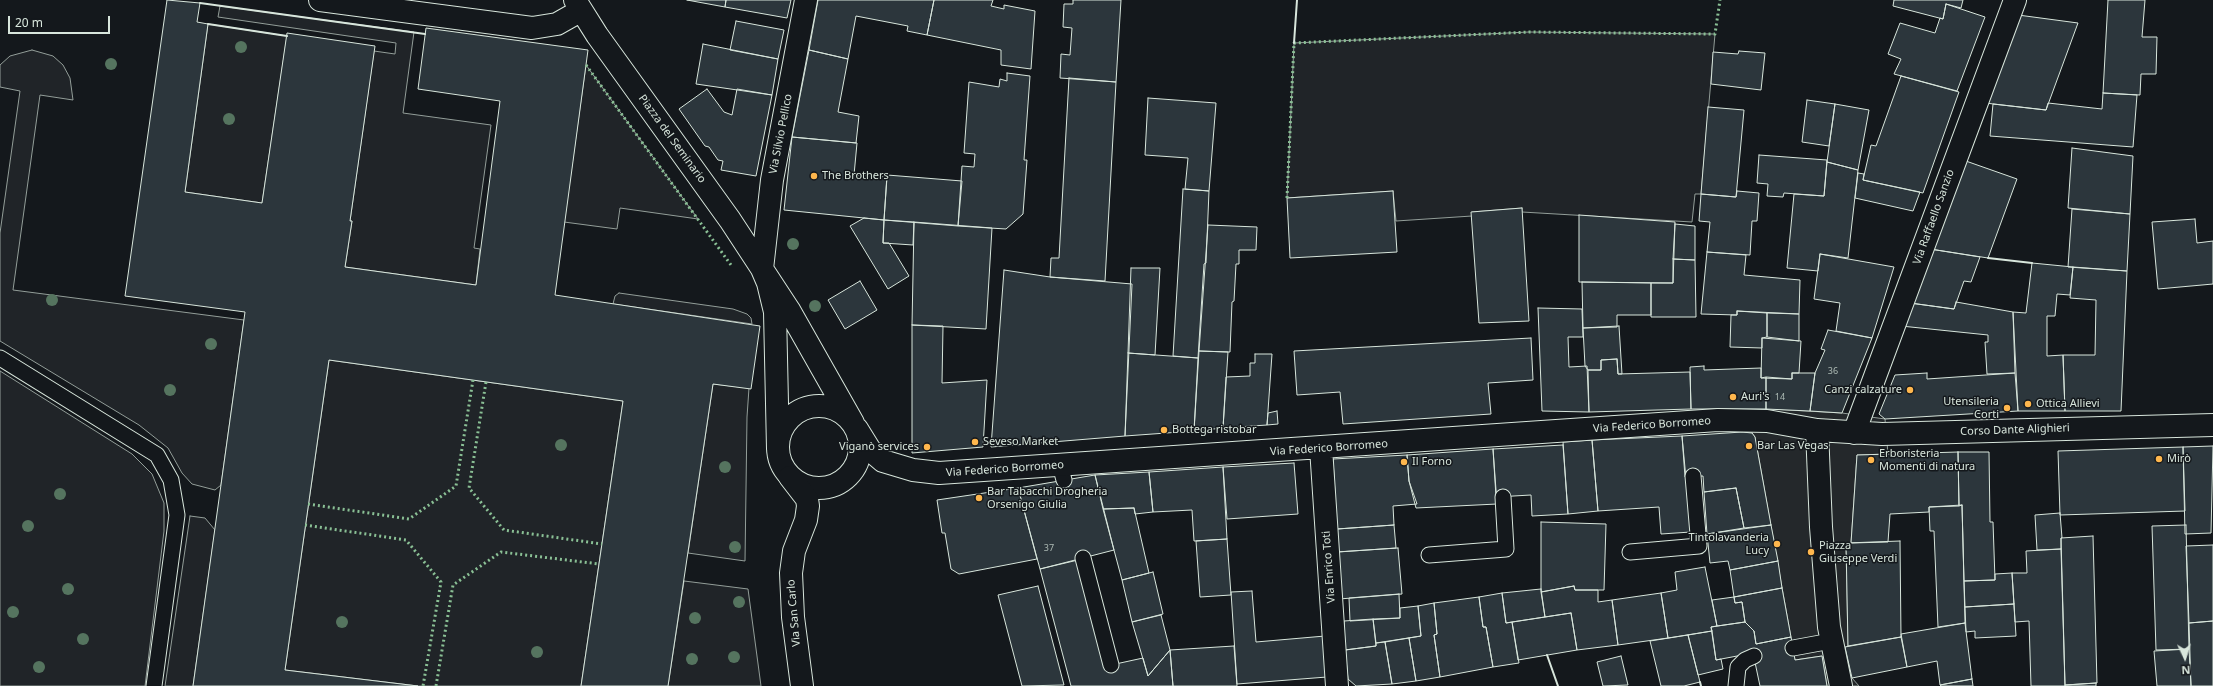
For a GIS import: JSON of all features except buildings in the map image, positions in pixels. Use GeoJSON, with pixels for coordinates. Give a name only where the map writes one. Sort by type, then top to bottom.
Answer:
{"type":"FeatureCollection","features":[{"type":"Feature","properties":{"kind":"street"},"geometry":{"type":"LineString","coordinates":[[320,0],[532,28],[557,24],[577,5]]}},
{"type":"Feature","properties":{"kind":"street","name":"Via Silvio Pellico"},"geometry":{"type":"LineString","coordinates":[[762,269],[772,180],[806,0]]}},
{"type":"Feature","properties":{"kind":"street","name":"Via Raffaello Sanzio"},"geometry":{"type":"LineString","coordinates":[[1854,433],[2015,0]]}},
{"type":"Feature","properties":{"kind":"street","name":"Piazza del Seminario"},"geometry":{"type":"LineString","coordinates":[[577,5],[730,220],[789,310],[855,426],[861,443],[860,457],[854,470],[845,480],[832,487],[818,489],[800,484],[790,477],[780,461],[778,449],[775,312],[770,291],[762,269]]}},
{"type":"Feature","properties":{"kind":"street","name":"Piazza del Seminario"},"geometry":{"type":"LineString","coordinates":[[778,449],[781,430],[789,419],[798,412],[810,407],[831,407],[844,414],[855,426]]}},
{"type":"Feature","properties":{"kind":"street","name":"Via Federico Borromeo"},"geometry":{"type":"LineString","coordinates":[[855,426],[865,445],[875,455],[891,464],[913,470],[939,473],[1062,473],[1321,448],[1499,442],[1689,429],[1751,420],[1817,430]]}},
{"type":"Feature","properties":{"kind":"street","name":"Corso Dante Alighieri"},"geometry":{"type":"LineString","coordinates":[[1817,430],[1854,433],[2213,425]]}},
{"type":"Feature","properties":{"kind":"street"},"geometry":{"type":"LineString","coordinates":[[1817,430],[1821,527],[1831,641],[1841,686]]}},
{"type":"Feature","properties":{"kind":"street","name":"Via Enrico Toti"},"geometry":{"type":"LineString","coordinates":[[1321,448],[1337,686]]}},
{"type":"Feature","properties":{"kind":"street","name":"Via San Carlo"},"geometry":{"type":"LineString","coordinates":[[790,477],[807,499],[808,506],[806,520],[794,551],[791,573],[793,617],[802,686]]}},
{"type":"Feature","properties":{"kind":"lane"},"geometry":{"type":"LineString","coordinates":[[0,358],[157,456],[171,480],[177,515],[154,686]]}},
{"type":"Feature","properties":{"kind":"lane"},"geometry":{"type":"LineString","coordinates":[[1630,552],[1700,546],[1693,476]]}},
{"type":"Feature","properties":{"kind":"lane"},"geometry":{"type":"LineString","coordinates":[[1429,555],[1506,549],[1503,496]]}},
{"type":"Feature","properties":{"kind":"lane"},"geometry":{"type":"LineString","coordinates":[[1083,558],[1111,665]]}},
{"type":"Feature","properties":{"kind":"lane"},"geometry":{"type":"LineString","coordinates":[[1793,648],[1831,641]]}},
{"type":"Feature","properties":{"kind":"lane"},"geometry":{"type":"LineString","coordinates":[[1736,686],[1738,667],[1745,660],[1754,656]]}},
{"type":"Feature","properties":{"kind":"shaded area"},"geometry":{"type":"Polygon","coordinates":[[[220,6],[414,32],[403,113],[491,125],[474,248],[480,249],[476,285],[345,267],[374,51],[395,54],[396,43],[218,17],[220,6]]]}},
{"type":"Feature","properties":{"kind":"shaded area"},"geometry":{"type":"Polygon","coordinates":[[[208,24],[287,36],[262,203],[185,192],[208,24]]]}},
{"type":"Feature","properties":{"kind":"shaded area"},"geometry":{"type":"Polygon","coordinates":[[[1529,32],[1715,34],[1701,194],[1695,194],[1692,222],[1522,212],[1522,208],[1472,212],[1472,216],[1396,221],[1393,191],[1287,198],[1294,43],[1529,32]]]}},
{"type":"Feature","properties":{"kind":"shaded area"},"geometry":{"type":"Polygon","coordinates":[[[32,50],[53,56],[63,65],[70,78],[73,100],[40,95],[13,290],[244,320],[221,485],[215,490],[192,484],[182,473],[168,448],[139,425],[0,341],[0,233],[20,91],[0,87],[0,65],[10,56],[32,50]]]}},
{"type":"Feature","properties":{"kind":"shaded area"},"geometry":{"type":"Polygon","coordinates":[[[586,65],[698,219],[620,208],[617,229],[564,222],[586,65]]]}},
{"type":"Feature","properties":{"kind":"shaded area"},"geometry":{"type":"Polygon","coordinates":[[[619,293],[733,309],[747,314],[751,318],[752,324],[613,304],[615,296],[619,293]]]}},
{"type":"Feature","properties":{"kind":"shaded area"},"geometry":{"type":"Polygon","coordinates":[[[329,360],[623,401],[581,686],[418,686],[285,670],[329,360]]]}},
{"type":"Feature","properties":{"kind":"shaded area"},"geometry":{"type":"Polygon","coordinates":[[[0,371],[132,454],[152,474],[164,503],[164,531],[145,686],[0,686],[0,371]]]}},
{"type":"Feature","properties":{"kind":"shaded area"},"geometry":{"type":"Polygon","coordinates":[[[713,384],[749,388],[747,417],[745,561],[688,553],[713,384]]]}},
{"type":"Feature","properties":{"kind":"shaded area","name":"Piazza Giuseppe Verdi"},"geometry":{"type":"Polygon","coordinates":[[[1752,408],[1842,413],[1885,419],[1888,454],[1857,455],[1851,543],[1846,544],[1848,646],[1846,647],[1852,678],[1859,686],[1827,686],[1822,656],[1795,660],[1755,437],[1752,433],[1752,408]]]}},
{"type":"Feature","properties":{"kind":"shaded area"},"geometry":{"type":"Polygon","coordinates":[[[190,516],[205,518],[215,530],[193,686],[165,686],[190,516]]]}},
{"type":"Feature","properties":{"kind":"shaded area"},"geometry":{"type":"Polygon","coordinates":[[[684,581],[748,589],[761,686],[668,686],[684,581]]]}},
{"type":"Feature","properties":{"kind":"hedge"},"geometry":{"type":"LineString","coordinates":[[1287,198],[1294,43],[1529,32],[1715,34],[1720,0]]}},
{"type":"Feature","properties":{"kind":"hedge"},"geometry":{"type":"LineString","coordinates":[[586,65],[731,265]]}},
{"type":"Feature","properties":{"kind":"hedge"},"geometry":{"type":"LineString","coordinates":[[308,504],[409,519],[456,486],[473,380]]}},
{"type":"Feature","properties":{"kind":"hedge"},"geometry":{"type":"LineString","coordinates":[[486,382],[469,488],[504,530],[602,544]]}},
{"type":"Feature","properties":{"kind":"hedge"},"geometry":{"type":"LineString","coordinates":[[305,525],[406,540],[441,582],[423,686]]}},
{"type":"Feature","properties":{"kind":"hedge"},"geometry":{"type":"LineString","coordinates":[[436,686],[453,585],[501,552],[599,564]]}},
{"type":"Feature","properties":{"kind":"wall"},"geometry":{"type":"LineString","coordinates":[[1294,43],[1297,0]]}},
{"type":"Feature","properties":{"kind":"wall"},"geometry":{"type":"LineString","coordinates":[[200,3],[425,34]]}},
{"type":"Feature","properties":{"kind":"wall"},"geometry":{"type":"LineString","coordinates":[[208,24],[287,36]]}},
{"type":"Feature","properties":{"kind":"wall"},"geometry":{"type":"LineString","coordinates":[[1988,258],[2032,263]]}},
{"type":"Feature","properties":{"kind":"wall"},"geometry":{"type":"LineString","coordinates":[[1547,655],[1558,686]]}},
{"type":"Feature","properties":{"kind":"wall"},"geometry":{"type":"LineString","coordinates":[[1700,682],[1701,686]]}},
{"type":"Feature","properties":{"kind":"place","name":"The Brothers"},"geometry":{"type":"Point","coordinates":[814,176]}},
{"type":"Feature","properties":{"kind":"place","name":"Canzi calzature"},"geometry":{"type":"Point","coordinates":[1910,390]}},
{"type":"Feature","properties":{"kind":"place","name":"Auri's"},"geometry":{"type":"Point","coordinates":[1733,397]}},
{"type":"Feature","properties":{"kind":"place","name":"Ottica Allievi"},"geometry":{"type":"Point","coordinates":[2028,404]}},
{"type":"Feature","properties":{"kind":"place","name":"Utensileria Corti"},"geometry":{"type":"Point","coordinates":[2007,408]}},
{"type":"Feature","properties":{"kind":"place","name":"Bottega ristobar"},"geometry":{"type":"Point","coordinates":[1164,430]}},
{"type":"Feature","properties":{"kind":"place","name":"Seveso Market"},"geometry":{"type":"Point","coordinates":[975,442]}},
{"type":"Feature","properties":{"kind":"place","name":"Bar Las Vegas"},"geometry":{"type":"Point","coordinates":[1749,446]}},
{"type":"Feature","properties":{"kind":"place","name":"Viganò services"},"geometry":{"type":"Point","coordinates":[927,447]}},
{"type":"Feature","properties":{"kind":"place","name":"Mirò"},"geometry":{"type":"Point","coordinates":[2159,459]}},
{"type":"Feature","properties":{"kind":"place","name":"Erboristeria Momenti di natura"},"geometry":{"type":"Point","coordinates":[1871,460]}},
{"type":"Feature","properties":{"kind":"place","name":"Il Forno"},"geometry":{"type":"Point","coordinates":[1404,462]}},
{"type":"Feature","properties":{"kind":"place","name":"Bar Tabacchi Drogheria Orsenigo Giulia"},"geometry":{"type":"Point","coordinates":[979,498]}},
{"type":"Feature","properties":{"kind":"place","name":"Tintolavanderia Lucy"},"geometry":{"type":"Point","coordinates":[1777,544]}},
{"type":"Feature","properties":{"kind":"place","name":"Piazza Giuseppe Verdi"},"geometry":{"type":"Point","coordinates":[1811,552]}}]}
